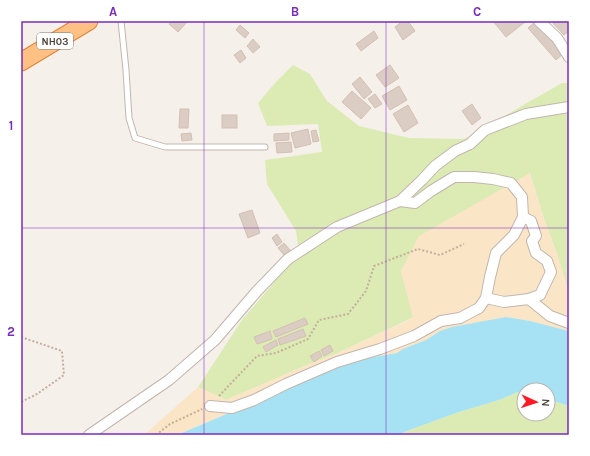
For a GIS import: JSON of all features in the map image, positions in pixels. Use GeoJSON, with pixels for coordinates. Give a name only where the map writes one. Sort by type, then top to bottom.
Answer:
{"type":"FeatureCollection","features":[{"type":"Feature","properties":{"kind":"highway","name":"NH03"},"geometry":{"type":"LineString","coordinates":[[21,62],[89,21]]}},
{"type":"Feature","properties":{"kind":"street"},"geometry":{"type":"LineString","coordinates":[[539,21],[557,38],[569,56]]}},
{"type":"Feature","properties":{"kind":"street"},"geometry":{"type":"LineString","coordinates":[[89,435],[169,380],[215,340],[257,291],[288,259],[337,227],[400,201],[435,166],[455,151],[470,144],[485,130],[526,114],[569,107]]}},
{"type":"Feature","properties":{"kind":"street"},"geometry":{"type":"LineString","coordinates":[[210,406],[232,408],[254,400],[286,384],[337,362],[380,349],[414,336],[441,321],[460,318],[479,308],[486,298],[496,253],[514,234],[523,217],[522,197],[511,183],[474,177],[454,177],[415,203],[400,201]]}},
{"type":"Feature","properties":{"kind":"street"},"geometry":{"type":"LineString","coordinates":[[486,298],[504,302],[540,295],[551,272],[547,261],[536,253],[532,241],[536,236],[531,220],[523,217]]}},
{"type":"Feature","properties":{"kind":"street"},"geometry":{"type":"LineString","coordinates":[[529,298],[550,316],[569,323]]}},
{"type":"Feature","properties":{"kind":"lane"},"geometry":{"type":"LineString","coordinates":[[121,21],[129,118],[135,138],[165,147],[265,147]]}},
{"type":"Feature","properties":{"kind":"path"},"geometry":{"type":"LineString","coordinates":[[156,435],[170,424],[210,406],[257,356],[276,353],[308,339],[319,320],[348,314],[366,291],[374,266],[418,248],[440,255],[464,244]]}},
{"type":"Feature","properties":{"kind":"path"},"geometry":{"type":"LineString","coordinates":[[21,337],[62,351],[64,375],[37,394],[21,402]]}},
{"type":"Feature","properties":{"kind":"green space"},"geometry":{"type":"Polygon","coordinates":[[[293,65],[310,74],[327,101],[359,126],[409,138],[464,139],[562,83],[569,83],[569,293],[530,173],[401,271],[414,317],[340,352],[226,400],[198,387],[242,320],[299,253],[296,231],[267,184],[265,160],[322,152],[318,124],[267,126],[258,103],[293,65]]]}},
{"type":"Feature","properties":{"kind":"green space"},"geometry":{"type":"Polygon","coordinates":[[[516,393],[516,422],[556,422],[556,402],[569,406],[569,435],[400,435],[404,432],[456,413],[499,400],[516,393]]]}},
{"type":"Feature","properties":{"kind":"sand"},"geometry":{"type":"Polygon","coordinates":[[[530,173],[569,293],[569,331],[530,321],[506,317],[440,331],[426,340],[397,353],[362,359],[177,435],[144,435],[198,387],[226,400],[340,352],[413,318],[401,271],[419,236],[530,173]]]}},
{"type":"Feature","properties":{"kind":"water"},"geometry":{"type":"Polygon","coordinates":[[[506,317],[530,321],[569,331],[569,406],[556,402],[556,382],[516,382],[516,393],[499,400],[456,413],[404,432],[400,435],[177,435],[310,377],[362,359],[397,353],[426,340],[440,331],[452,327],[506,317]]]}},
{"type":"Feature","properties":{"kind":"building"},"geometry":{"type":"Polygon","coordinates":[[[171,21],[188,21],[178,32],[169,24],[171,21]]]}},
{"type":"Feature","properties":{"kind":"building"},"geometry":{"type":"Polygon","coordinates":[[[403,21],[408,21],[415,31],[403,40],[395,27],[403,21]]]}},
{"type":"Feature","properties":{"kind":"building"},"geometry":{"type":"Polygon","coordinates":[[[493,21],[524,21],[525,22],[506,37],[493,21]]]}},
{"type":"Feature","properties":{"kind":"building"},"geometry":{"type":"Polygon","coordinates":[[[536,21],[564,53],[556,60],[528,28],[536,21]]]}},
{"type":"Feature","properties":{"kind":"building"},"geometry":{"type":"Polygon","coordinates":[[[551,21],[569,21],[569,31],[564,35],[551,21]]]}},
{"type":"Feature","properties":{"kind":"building"},"geometry":{"type":"Polygon","coordinates":[[[240,25],[249,33],[245,38],[236,30],[240,25]]]}},
{"type":"Feature","properties":{"kind":"building"},"geometry":{"type":"Polygon","coordinates":[[[374,31],[378,38],[361,51],[356,44],[374,31]]]}},
{"type":"Feature","properties":{"kind":"building"},"geometry":{"type":"Polygon","coordinates":[[[253,39],[260,47],[253,53],[247,46],[253,39]]]}},
{"type":"Feature","properties":{"kind":"building"},"geometry":{"type":"Polygon","coordinates":[[[241,50],[246,58],[240,63],[234,55],[241,50]]]}},
{"type":"Feature","properties":{"kind":"building"},"geometry":{"type":"Polygon","coordinates":[[[390,65],[399,78],[385,87],[376,75],[390,65]]]}},
{"type":"Feature","properties":{"kind":"building"},"geometry":{"type":"Polygon","coordinates":[[[360,77],[372,92],[364,99],[352,84],[360,77]]]}},
{"type":"Feature","properties":{"kind":"building"},"geometry":{"type":"Polygon","coordinates":[[[399,86],[407,100],[390,110],[382,96],[399,86]]]}},
{"type":"Feature","properties":{"kind":"building"},"geometry":{"type":"Polygon","coordinates":[[[352,91],[371,108],[361,119],[342,102],[352,91]]]}},
{"type":"Feature","properties":{"kind":"building"},"geometry":{"type":"Polygon","coordinates":[[[375,94],[382,104],[375,108],[368,99],[375,94]]]}},
{"type":"Feature","properties":{"kind":"building"},"geometry":{"type":"Polygon","coordinates":[[[472,104],[481,118],[472,125],[462,111],[472,104]]]}},
{"type":"Feature","properties":{"kind":"building"},"geometry":{"type":"Polygon","coordinates":[[[408,105],[418,123],[404,132],[393,114],[408,105]]]}},
{"type":"Feature","properties":{"kind":"building"},"geometry":{"type":"Polygon","coordinates":[[[180,109],[189,109],[188,128],[179,128],[180,109]]]}},
{"type":"Feature","properties":{"kind":"building"},"geometry":{"type":"Polygon","coordinates":[[[222,115],[237,115],[237,128],[222,128],[222,115]]]}},
{"type":"Feature","properties":{"kind":"building"},"geometry":{"type":"Polygon","coordinates":[[[308,129],[311,144],[295,148],[291,133],[308,129]]]}},
{"type":"Feature","properties":{"kind":"building"},"geometry":{"type":"Polygon","coordinates":[[[316,130],[319,141],[313,142],[311,131],[316,130]]]}},
{"type":"Feature","properties":{"kind":"building"},"geometry":{"type":"Polygon","coordinates":[[[191,133],[192,140],[182,141],[181,134],[191,133]]]}},
{"type":"Feature","properties":{"kind":"building"},"geometry":{"type":"Polygon","coordinates":[[[289,133],[289,140],[274,141],[274,134],[289,133]]]}},
{"type":"Feature","properties":{"kind":"building"},"geometry":{"type":"Polygon","coordinates":[[[291,142],[292,152],[277,153],[276,143],[291,142]]]}},
{"type":"Feature","properties":{"kind":"building"},"geometry":{"type":"Polygon","coordinates":[[[252,210],[260,233],[248,238],[239,214],[252,210]]]}},
{"type":"Feature","properties":{"kind":"building"},"geometry":{"type":"Polygon","coordinates":[[[277,234],[282,242],[277,246],[272,238],[277,234]]]}},
{"type":"Feature","properties":{"kind":"building"},"geometry":{"type":"Polygon","coordinates":[[[284,243],[290,250],[284,255],[278,248],[284,243]]]}},
{"type":"Feature","properties":{"kind":"building"},"geometry":{"type":"Polygon","coordinates":[[[305,318],[308,324],[276,337],[273,331],[305,318]]]}},
{"type":"Feature","properties":{"kind":"building"},"geometry":{"type":"Polygon","coordinates":[[[303,329],[306,336],[280,345],[278,339],[303,329]]]}},
{"type":"Feature","properties":{"kind":"building"},"geometry":{"type":"Polygon","coordinates":[[[270,331],[272,339],[257,344],[254,337],[270,331]]]}},
{"type":"Feature","properties":{"kind":"building"},"geometry":{"type":"Polygon","coordinates":[[[276,340],[278,345],[266,352],[263,347],[276,340]]]}},
{"type":"Feature","properties":{"kind":"building"},"geometry":{"type":"Polygon","coordinates":[[[330,345],[333,351],[324,356],[321,350],[330,345]]]}},
{"type":"Feature","properties":{"kind":"building"},"geometry":{"type":"Polygon","coordinates":[[[319,351],[322,356],[314,362],[310,356],[319,351]]]}}]}
